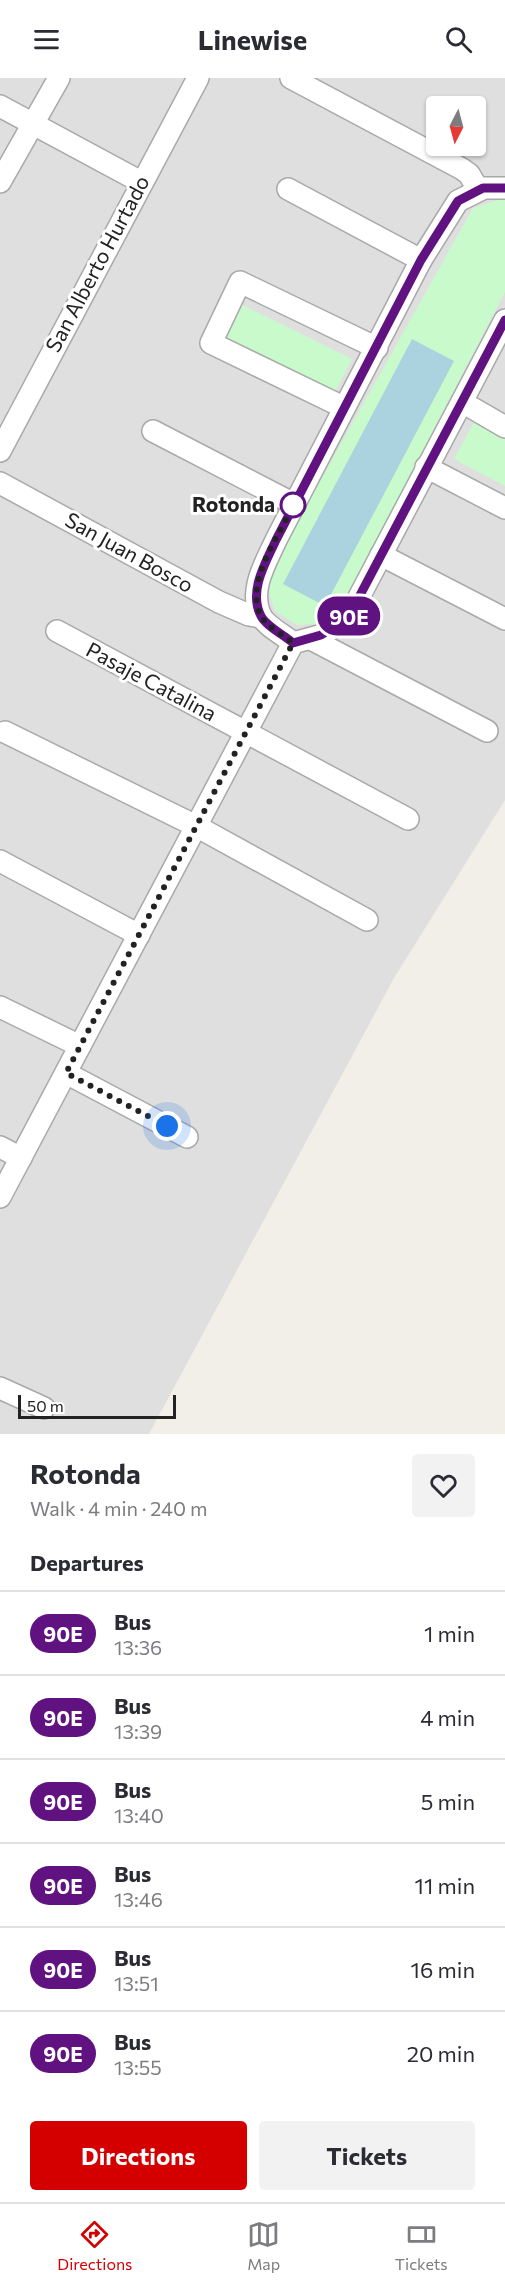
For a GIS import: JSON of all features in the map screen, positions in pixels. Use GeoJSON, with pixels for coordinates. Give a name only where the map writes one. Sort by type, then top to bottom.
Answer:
{"type":"FeatureCollection","features":[{"type":"Feature","properties":{"kind":"street"},"geometry":{"type":"LineString","coordinates":[[0,182],[59,78]]}},
{"type":"Feature","properties":{"kind":"street","name":"San Alberto Hurtado"},"geometry":{"type":"LineString","coordinates":[[0,450],[198,78]]}},
{"type":"Feature","properties":{"kind":"street"},"geometry":{"type":"LineString","coordinates":[[291,78],[462,169],[475,181],[478,189]]}},
{"type":"Feature","properties":{"kind":"street"},"geometry":{"type":"LineString","coordinates":[[0,106],[141,182]]}},
{"type":"Feature","properties":{"kind":"street"},"geometry":{"type":"LineString","coordinates":[[487,731],[302,641],[261,617],[256,598],[259,576],[294,504],[421,260],[458,201],[478,189],[505,188]]}},
{"type":"Feature","properties":{"kind":"street"},"geometry":{"type":"LineString","coordinates":[[288,189],[421,260]]}},
{"type":"Feature","properties":{"kind":"street"},"geometry":{"type":"LineString","coordinates":[[344,408],[211,343],[240,282],[376,348]]}},
{"type":"Feature","properties":{"kind":"street"},"geometry":{"type":"LineString","coordinates":[[0,1197],[246,732],[302,641],[337,627],[348,618],[505,320]]}},
{"type":"Feature","properties":{"kind":"street"},"geometry":{"type":"LineString","coordinates":[[462,402],[505,427]]}},
{"type":"Feature","properties":{"kind":"street"},"geometry":{"type":"LineString","coordinates":[[153,430],[294,504]]}},
{"type":"Feature","properties":{"kind":"street"},"geometry":{"type":"LineString","coordinates":[[426,467],[505,508]]}},
{"type":"Feature","properties":{"kind":"street","name":"San Juan Bosco"},"geometry":{"type":"LineString","coordinates":[[0,483],[219,602],[249,615],[261,617]]}},
{"type":"Feature","properties":{"kind":"street"},"geometry":{"type":"LineString","coordinates":[[381,555],[505,619]]}},
{"type":"Feature","properties":{"kind":"street","name":"Pasaje Catalina"},"geometry":{"type":"LineString","coordinates":[[57,631],[408,819]]}},
{"type":"Feature","properties":{"kind":"street"},"geometry":{"type":"LineString","coordinates":[[5,732],[196,826],[366,920]]}},
{"type":"Feature","properties":{"kind":"street"},"geometry":{"type":"LineString","coordinates":[[0,861],[139,934]]}},
{"type":"Feature","properties":{"kind":"street"},"geometry":{"type":"LineString","coordinates":[[0,1007],[80,1046]]}},
{"type":"Feature","properties":{"kind":"street"},"geometry":{"type":"LineString","coordinates":[[66,1073],[187,1137]]}},
{"type":"Feature","properties":{"kind":"street"},"geometry":{"type":"LineString","coordinates":[[0,1147],[21,1158]]}},
{"type":"Feature","properties":{"kind":"street"},"geometry":{"type":"LineString","coordinates":[[0,1388],[44,1408]]}},
{"type":"Feature","properties":{"kind":"shaded area"},"geometry":{"type":"Polygon","coordinates":[[[0,78],[505,78],[505,800],[394,978],[149,1434],[0,1434],[0,78]]]}},
{"type":"Feature","properties":{"kind":"green space"},"geometry":{"type":"Polygon","coordinates":[[[501,199],[505,200],[505,292],[343,604],[323,624],[297,625],[275,611],[269,593],[274,563],[473,208],[501,199]]]}},
{"type":"Feature","properties":{"kind":"green space"},"geometry":{"type":"Polygon","coordinates":[[[238,303],[352,359],[334,394],[221,338],[238,303]]]}},
{"type":"Feature","properties":{"kind":"green space"},"geometry":{"type":"Polygon","coordinates":[[[475,420],[505,435],[505,486],[454,459],[475,420]]]}},
{"type":"Feature","properties":{"kind":"water"},"geometry":{"type":"Polygon","coordinates":[[[412,339],[454,361],[325,606],[283,584],[412,339]]]}},
{"type":"Feature","properties":{"kind":"bus line","name":"90E"},"geometry":{"type":"LineString","coordinates":[[505,188],[478,189],[458,201],[421,260],[259,576],[256,598],[261,617],[293,643],[321,635],[348,618],[505,320]]}},
{"type":"Feature","properties":{"kind":"place","name":"Rotonda"},"geometry":{"type":"Point","coordinates":[293,505]}},
{"type":"Feature","properties":{"kind":"route"},"geometry":{"type":"LineString","coordinates":[[167,1126],[66,1073],[293,643],[261,617],[256,598],[259,576],[293,505]]}}]}
